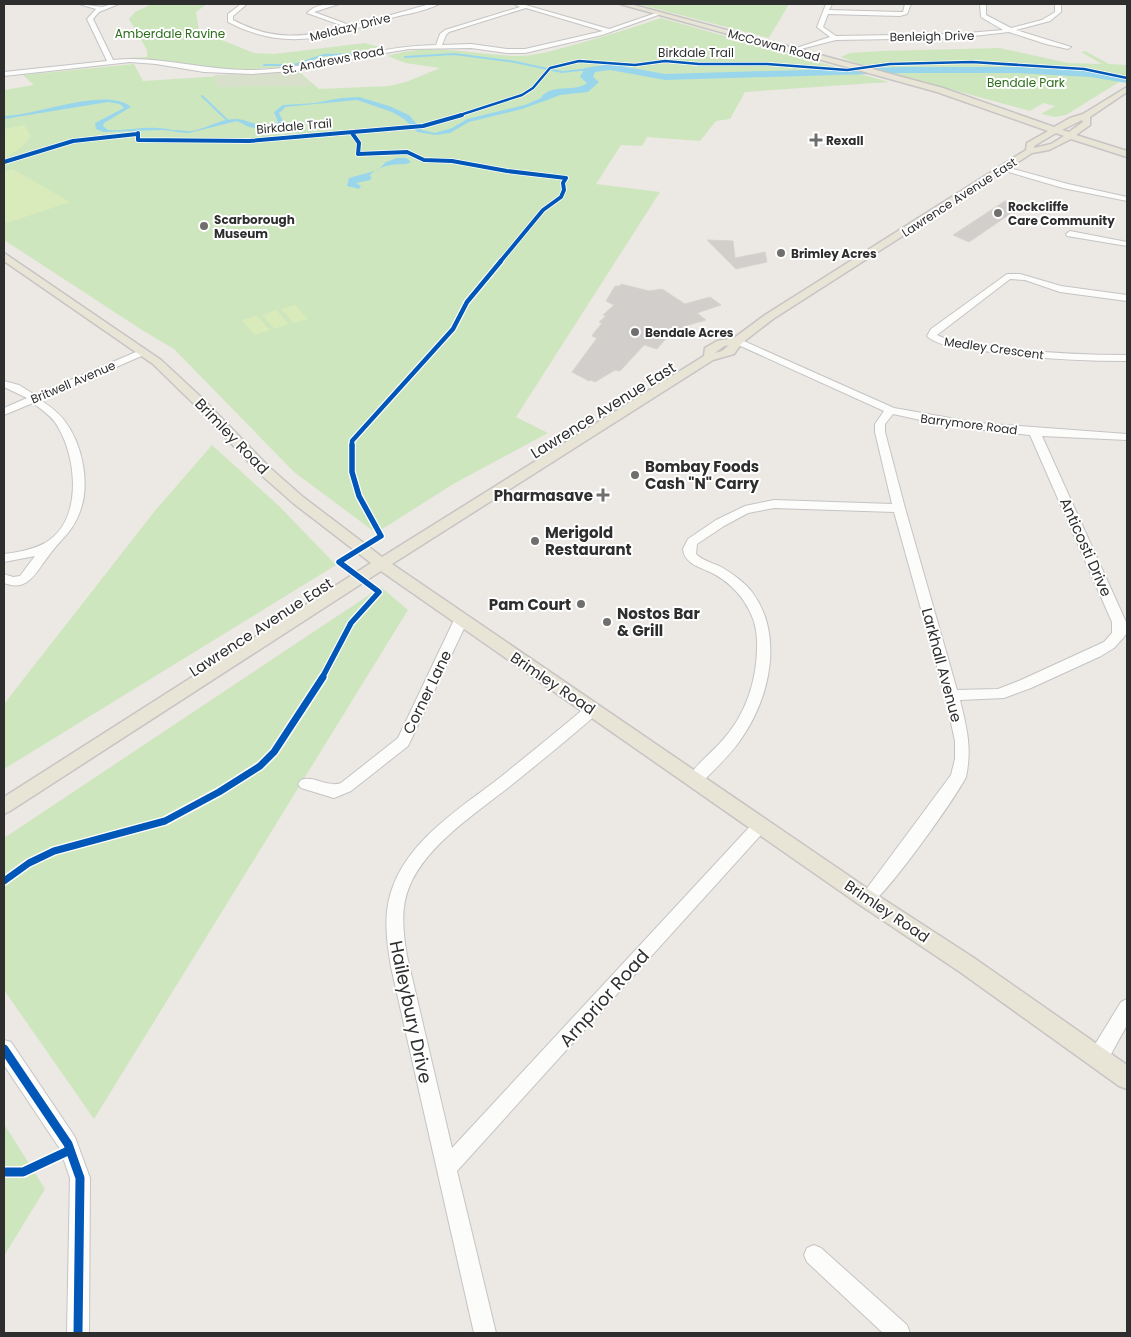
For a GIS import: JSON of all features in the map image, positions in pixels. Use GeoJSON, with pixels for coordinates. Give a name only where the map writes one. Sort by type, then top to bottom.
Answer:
{"type":"FeatureCollection","features":[{"type":"Feature","properties":{"kind":"main road","name":"McCowan Road"},"geometry":{"type":"LineString","coordinates":[[623,4],[884,74],[970,100],[1011,115],[1016,120],[1127,158]]}},
{"type":"Feature","properties":{"kind":"main road","name":"Lawrence Avenue East"},"geometry":{"type":"LineString","coordinates":[[1030,150],[1030,145],[1072,120],[1086,116],[1127,89]]}},
{"type":"Feature","properties":{"kind":"main road"},"geometry":{"type":"LineString","coordinates":[[970,100],[990,102],[1053,119],[1072,120]]}},
{"type":"Feature","properties":{"kind":"main road","name":"Lawrence Avenue East"},"geometry":{"type":"LineString","coordinates":[[4,806],[382,564],[710,358],[723,356],[734,349],[737,341],[770,318],[1005,168],[1030,150],[1045,150],[1067,137],[1087,123],[1086,116]]}},
{"type":"Feature","properties":{"kind":"main road","name":"McCowan Road"},"geometry":{"type":"LineString","coordinates":[[1067,137],[1127,154]]}},
{"type":"Feature","properties":{"kind":"main road","name":"Brimley Road"},"geometry":{"type":"LineString","coordinates":[[4,256],[157,362],[198,401],[264,470],[298,500],[382,564],[760,826],[967,965],[1127,1078]]}},
{"type":"Feature","properties":{"kind":"street"},"geometry":{"type":"LineString","coordinates":[[82,4],[102,9]]}},
{"type":"Feature","properties":{"kind":"street"},"geometry":{"type":"LineString","coordinates":[[110,62],[110,58],[90,22],[93,14],[116,4]]}},
{"type":"Feature","properties":{"kind":"street","name":"Meldazy Drive"},"geometry":{"type":"LineString","coordinates":[[244,4],[230,16],[230,21],[271,37],[293,39],[315,37],[436,4]]}},
{"type":"Feature","properties":{"kind":"street"},"geometry":{"type":"LineString","coordinates":[[336,4],[313,10],[310,13],[351,27]]}},
{"type":"Feature","properties":{"kind":"street"},"geometry":{"type":"LineString","coordinates":[[515,4],[610,31]]}},
{"type":"Feature","properties":{"kind":"street"},"geometry":{"type":"LineString","coordinates":[[830,4],[825,12],[821,28],[835,38]]}},
{"type":"Feature","properties":{"kind":"street"},"geometry":{"type":"LineString","coordinates":[[825,12],[900,14],[905,13],[908,4]]}},
{"type":"Feature","properties":{"kind":"street"},"geometry":{"type":"LineString","coordinates":[[983,4],[983,16],[1012,30],[1068,47]]}},
{"type":"Feature","properties":{"kind":"street","name":"Benleigh Drive"},"geometry":{"type":"LineString","coordinates":[[795,50],[813,43],[835,38],[974,36],[1012,30],[1049,20],[1058,12],[1058,4]]}},
{"type":"Feature","properties":{"kind":"street"},"geometry":{"type":"LineString","coordinates":[[439,46],[443,34],[447,31],[525,7]]}},
{"type":"Feature","properties":{"kind":"street","name":"St. Andrews Road"},"geometry":{"type":"LineString","coordinates":[[4,74],[110,62],[154,62],[204,70],[252,72],[304,68],[402,48],[439,46],[471,46],[518,52],[610,31],[658,14]]}},
{"type":"Feature","properties":{"kind":"street"},"geometry":{"type":"LineString","coordinates":[[1005,168],[1066,186],[1127,198]]}},
{"type":"Feature","properties":{"kind":"street"},"geometry":{"type":"LineString","coordinates":[[1070,234],[1127,244]]}},
{"type":"Feature","properties":{"kind":"street","name":"Medley Crescent"},"geometry":{"type":"LineString","coordinates":[[1127,298],[1057,288],[1029,278],[1012,275],[934,331],[932,336],[938,340],[1009,353],[1062,357],[1127,358]]}},
{"type":"Feature","properties":{"kind":"street","name":"Barrymore Road"},"geometry":{"type":"LineString","coordinates":[[737,341],[890,410],[940,422],[1127,437]]}},
{"type":"Feature","properties":{"kind":"street","name":"Britwell Avenue"},"geometry":{"type":"LineString","coordinates":[[4,412],[143,352]]}},
{"type":"Feature","properties":{"kind":"street"},"geometry":{"type":"LineString","coordinates":[[4,384],[20,388],[56,417],[64,426],[77,462],[78,501],[69,524],[39,559],[30,575],[17,581],[9,581],[4,578]]}},
{"type":"Feature","properties":{"kind":"street","name":"Larkhall Avenue"},"geometry":{"type":"LineString","coordinates":[[867,898],[886,877],[958,777],[962,759],[962,741],[952,695],[899,508],[880,432],[880,424],[890,410]]}},
{"type":"Feature","properties":{"kind":"street","name":"Anticosti Drive"},"geometry":{"type":"LineString","coordinates":[[952,695],[999,694],[1017,688],[1109,645],[1119,634],[1119,622],[1034,431]]}},
{"type":"Feature","properties":{"kind":"street"},"geometry":{"type":"LineString","coordinates":[[695,780],[734,738],[755,702],[762,668],[764,640],[758,612],[747,594],[720,572],[693,558],[689,549],[692,542],[720,523],[745,510],[774,504],[899,508]]}},
{"type":"Feature","properties":{"kind":"street"},"geometry":{"type":"LineString","coordinates":[[4,558],[27,555],[51,544]]}},
{"type":"Feature","properties":{"kind":"street","name":"Corner Lane"},"geometry":{"type":"LineString","coordinates":[[306,784],[334,792],[340,790],[403,742],[461,620]]}},
{"type":"Feature","properties":{"kind":"street","name":"Haileybury Drive"},"geometry":{"type":"LineString","coordinates":[[485,1333],[394,938],[394,909],[403,880],[423,852],[450,826],[592,710]]}},
{"type":"Feature","properties":{"kind":"street","name":"Arnprior Road"},"geometry":{"type":"LineString","coordinates":[[447,1168],[760,826]]}},
{"type":"Feature","properties":{"kind":"street"},"geometry":{"type":"LineString","coordinates":[[1098,1058],[1127,1008]]}},
{"type":"Feature","properties":{"kind":"street"},"geometry":{"type":"LineString","coordinates":[[4,1049],[68,1144],[80,1178],[78,1333]]}},
{"type":"Feature","properties":{"kind":"street"},"geometry":{"type":"LineString","coordinates":[[814,1255],[899,1333]]}},
{"type":"Feature","properties":{"kind":"green space","name":"Amberdale Ravine"},"geometry":{"type":"Polygon","coordinates":[[[152,4],[207,4],[196,12],[199,31],[254,53],[274,54],[365,43],[379,47],[364,50],[368,52],[330,61],[288,66],[291,67],[211,71],[128,58],[147,57],[147,50],[129,19],[135,12],[152,4]]]}},
{"type":"Feature","properties":{"kind":"green space"},"geometry":{"type":"Polygon","coordinates":[[[638,4],[789,4],[769,38],[638,4]]]}},
{"type":"Feature","properties":{"kind":"green space"},"geometry":{"type":"Polygon","coordinates":[[[661,18],[889,82],[745,92],[730,119],[716,121],[700,141],[647,137],[642,146],[621,145],[596,184],[660,192],[516,417],[548,433],[455,483],[376,533],[294,472],[174,349],[4,240],[4,90],[34,85],[23,75],[134,64],[143,81],[298,71],[319,89],[389,86],[406,82],[440,68],[405,63],[388,56],[404,52],[452,50],[501,55],[531,55],[595,39],[661,18]]]}},
{"type":"Feature","properties":{"kind":"green space","name":"Bendale Park"},"geometry":{"type":"Polygon","coordinates":[[[1000,48],[1068,63],[1102,64],[1081,52],[1085,51],[1109,64],[1127,65],[1127,77],[1066,115],[1055,117],[1041,114],[1055,106],[1043,103],[1030,111],[859,64],[841,57],[850,53],[881,51],[1000,48]]]}},
{"type":"Feature","properties":{"kind":"green space"},"geometry":{"type":"Polygon","coordinates":[[[296,71],[313,86],[217,87],[214,75],[296,71]]]}},
{"type":"Feature","properties":{"kind":"green space"},"geometry":{"type":"Polygon","coordinates":[[[24,125],[31,136],[22,147],[4,159],[4,129],[24,125]]]}},
{"type":"Feature","properties":{"kind":"green space"},"geometry":{"type":"Polygon","coordinates":[[[13,169],[70,202],[7,223],[4,222],[4,172],[13,169]]]}},
{"type":"Feature","properties":{"kind":"green space"},"geometry":{"type":"Polygon","coordinates":[[[295,305],[308,319],[294,323],[281,309],[295,305]]]}},
{"type":"Feature","properties":{"kind":"green space"},"geometry":{"type":"Polygon","coordinates":[[[276,310],[289,324],[275,329],[262,315],[276,310]]]}},
{"type":"Feature","properties":{"kind":"green space"},"geometry":{"type":"Polygon","coordinates":[[[257,316],[270,330],[255,335],[242,320],[257,316]]]}},
{"type":"Feature","properties":{"kind":"green space"},"geometry":{"type":"Polygon","coordinates":[[[212,445],[280,507],[336,565],[4,769],[4,704],[154,512],[212,445]]]}},
{"type":"Feature","properties":{"kind":"green space"},"geometry":{"type":"Polygon","coordinates":[[[381,587],[408,610],[94,1119],[4,990],[4,838],[381,587]]]}},
{"type":"Feature","properties":{"kind":"green space"},"geometry":{"type":"Polygon","coordinates":[[[4,1124],[45,1189],[4,1256],[4,1124]]]}},
{"type":"Feature","properties":{"kind":"water"},"geometry":{"type":"Polygon","coordinates":[[[546,96],[550,99],[522,109],[469,122],[450,133],[436,135],[417,132],[404,119],[392,112],[357,100],[284,107],[279,113],[284,123],[274,128],[260,129],[249,127],[237,121],[189,133],[163,130],[103,132],[96,129],[95,123],[124,108],[120,104],[108,102],[4,119],[4,116],[88,101],[105,100],[120,101],[131,107],[104,123],[103,126],[108,130],[161,128],[187,131],[235,119],[269,126],[278,122],[274,112],[283,105],[359,97],[389,106],[409,115],[422,130],[435,133],[452,128],[467,119],[525,105],[546,96]]]}},
{"type":"Feature","properties":{"kind":"water"},"geometry":{"type":"Polygon","coordinates":[[[397,158],[406,158],[411,162],[394,164],[379,169],[386,162],[397,158]]]}},
{"type":"Feature","properties":{"kind":"water"},"geometry":{"type":"Polygon","coordinates":[[[376,171],[369,176],[372,177],[370,180],[356,183],[361,186],[359,189],[347,186],[349,178],[376,171]]]}},
{"type":"Feature","properties":{"kind":"building","name":"Rockcliffe Care Community"},"geometry":{"type":"Polygon","coordinates":[[[1005,201],[1022,206],[969,242],[953,235],[1005,201]]]}},
{"type":"Feature","properties":{"kind":"building"},"geometry":{"type":"Polygon","coordinates":[[[707,240],[733,241],[735,258],[765,252],[767,262],[736,269],[707,240]]]}},
{"type":"Feature","properties":{"kind":"building","name":"Bendale Acres"},"geometry":{"type":"Polygon","coordinates":[[[621,284],[649,291],[662,289],[685,304],[710,297],[721,305],[697,313],[706,320],[685,326],[668,336],[657,349],[644,345],[620,371],[615,370],[595,382],[589,381],[572,372],[597,338],[592,336],[602,323],[599,322],[606,316],[603,315],[614,305],[606,301],[615,286],[620,286],[621,284]]]}},
{"type":"Feature","properties":{"kind":"waterway"},"geometry":{"type":"LineString","coordinates":[[264,65],[294,65],[324,55],[364,54]]}},
{"type":"Feature","properties":{"kind":"waterway"},"geometry":{"type":"LineString","coordinates":[[405,57],[454,54],[515,62],[562,72],[590,69]]}},
{"type":"Feature","properties":{"kind":"waterway"},"geometry":{"type":"LineString","coordinates":[[547,97],[559,92],[578,91],[589,87],[593,82],[586,77],[590,73],[589,70],[610,67],[665,77],[905,70],[1016,70],[1090,74],[1127,80]]}},
{"type":"Feature","properties":{"kind":"waterway"},"geometry":{"type":"LineString","coordinates":[[202,96],[227,120]]}},
{"type":"Feature","properties":{"kind":"waterway"},"geometry":{"type":"LineString","coordinates":[[280,111],[284,107]]}},
{"type":"Feature","properties":{"kind":"waterway"},"geometry":{"type":"LineString","coordinates":[[272,126],[277,124]]}},
{"type":"Feature","properties":{"kind":"waterway"},"geometry":{"type":"LineString","coordinates":[[176,131],[187,132]]}},
{"type":"Feature","properties":{"kind":"cycle path","name":"Birkdale Trail"},"geometry":{"type":"LineString","coordinates":[[138,133],[138,140],[249,141],[423,126],[480,110],[522,95],[533,88],[550,68],[579,61],[635,65],[665,61],[699,64],[767,64],[847,70],[890,64],[972,62],[1084,69],[1127,78]]}},
{"type":"Feature","properties":{"kind":"cycle path"},"geometry":{"type":"LineString","coordinates":[[4,881],[29,863],[54,851],[165,821],[219,792],[260,766],[274,752],[325,674],[351,623],[379,592],[339,562],[381,536],[359,496],[352,472],[352,441],[453,329],[467,302],[543,210],[561,197],[564,190],[563,183],[566,178],[507,171],[452,161],[424,160],[407,152],[358,154],[359,143],[352,133]]}},
{"type":"Feature","properties":{"kind":"cycle path"},"geometry":{"type":"LineString","coordinates":[[4,162],[73,141],[137,134]]}},
{"type":"Feature","properties":{"kind":"cycle path"},"geometry":{"type":"LineString","coordinates":[[4,1049],[68,1144],[80,1178],[78,1333]]}},
{"type":"Feature","properties":{"kind":"cycle path"},"geometry":{"type":"LineString","coordinates":[[4,1172],[23,1172],[70,1150]]}},
{"type":"Feature","properties":{"kind":"place","name":"Rexall"},"geometry":{"type":"Point","coordinates":[816,140]}},
{"type":"Feature","properties":{"kind":"place","name":"Rockcliffe Care Community"},"geometry":{"type":"Point","coordinates":[998,213]}},
{"type":"Feature","properties":{"kind":"place","name":"Scarborough Museum"},"geometry":{"type":"Point","coordinates":[204,226]}},
{"type":"Feature","properties":{"kind":"place","name":"Brimley Acres"},"geometry":{"type":"Point","coordinates":[781,253]}},
{"type":"Feature","properties":{"kind":"place","name":"Bendale Acres"},"geometry":{"type":"Point","coordinates":[635,332]}},
{"type":"Feature","properties":{"kind":"place","name":"Bombay Foods Cash \"N\" Carry"},"geometry":{"type":"Point","coordinates":[635,475]}},
{"type":"Feature","properties":{"kind":"place","name":"Pharmasave"},"geometry":{"type":"Point","coordinates":[603,495]}},
{"type":"Feature","properties":{"kind":"place","name":"Merigold Restaurant"},"geometry":{"type":"Point","coordinates":[535,541]}},
{"type":"Feature","properties":{"kind":"place","name":"Pam Court"},"geometry":{"type":"Point","coordinates":[581,604]}},
{"type":"Feature","properties":{"kind":"place","name":"Nostos Bar & Grill"},"geometry":{"type":"Point","coordinates":[607,622]}}]}
